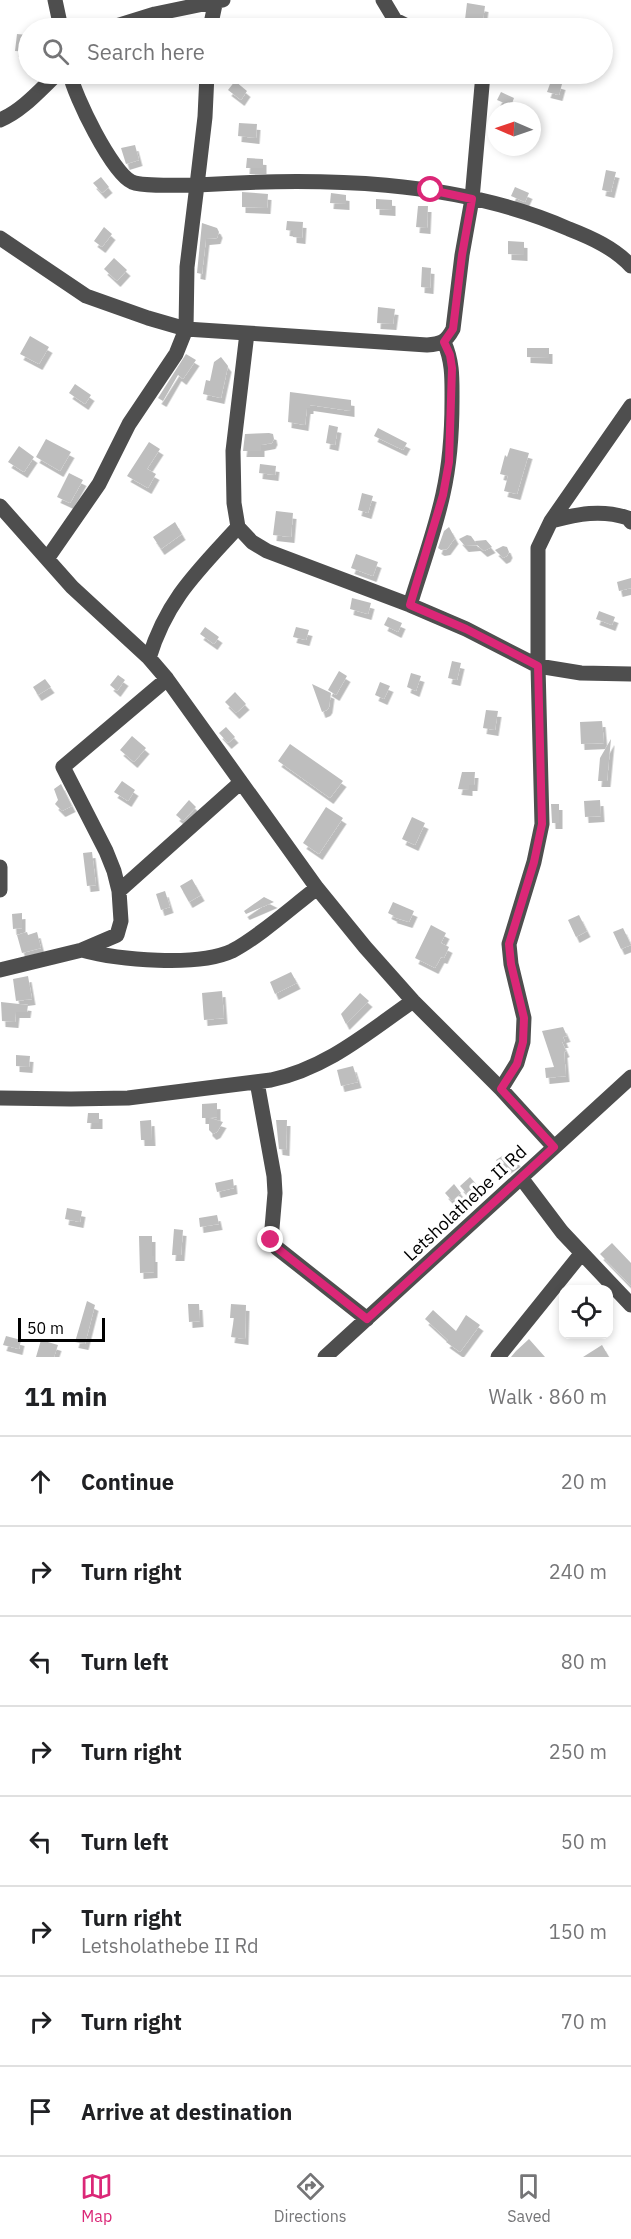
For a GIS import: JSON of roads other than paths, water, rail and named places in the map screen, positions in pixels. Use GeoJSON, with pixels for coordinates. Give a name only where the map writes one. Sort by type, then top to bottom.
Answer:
{"type":"FeatureCollection","features":[{"type":"Feature","properties":{"kind":"street"},"geometry":{"type":"LineString","coordinates":[[55,0],[59,18]]}},
{"type":"Feature","properties":{"kind":"street"},"geometry":{"type":"LineString","coordinates":[[212,18],[216,0]]}},
{"type":"Feature","properties":{"kind":"street"},"geometry":{"type":"LineString","coordinates":[[142,18],[223,0]]}},
{"type":"Feature","properties":{"kind":"street"},"geometry":{"type":"LineString","coordinates":[[383,0],[394,18]]}},
{"type":"Feature","properties":{"kind":"street"},"geometry":{"type":"LineString","coordinates":[[0,120],[10,116],[46,84]]}},
{"type":"Feature","properties":{"kind":"street"},"geometry":{"type":"LineString","coordinates":[[73,84],[76,95],[123,177],[140,184],[197,185],[271,182],[392,185],[431,190],[555,222],[611,249],[631,266]]}},
{"type":"Feature","properties":{"kind":"street"},"geometry":{"type":"LineString","coordinates":[[47,559],[99,484],[129,424],[176,354],[186,329],[187,267],[205,117],[207,84]]}},
{"type":"Feature","properties":{"kind":"street"},"geometry":{"type":"LineString","coordinates":[[0,238],[86,296],[186,329],[427,345],[444,342],[453,329],[472,199],[482,84]]}},
{"type":"Feature","properties":{"kind":"street"},"geometry":{"type":"LineString","coordinates":[[247,333],[233,451],[234,503],[238,527],[252,542],[267,551],[410,605],[466,629],[538,666],[581,673],[631,674]]}},
{"type":"Feature","properties":{"kind":"street"},"geometry":{"type":"LineString","coordinates":[[410,605],[443,495],[449,462],[452,368],[450,355],[444,342]]}},
{"type":"Feature","properties":{"kind":"street"},"geometry":{"type":"LineString","coordinates":[[501,1089],[517,1064],[523,1042],[524,1018],[511,964],[509,944],[534,862],[542,824],[537,548],[551,521],[631,406]]}},
{"type":"Feature","properties":{"kind":"street"},"geometry":{"type":"LineString","coordinates":[[0,506],[92,607],[149,658],[168,679],[317,888],[413,1001],[501,1089],[554,1147]]}},
{"type":"Feature","properties":{"kind":"street"},"geometry":{"type":"LineString","coordinates":[[551,521],[580,514],[602,512],[628,518],[631,522]]}},
{"type":"Feature","properties":{"kind":"street"},"geometry":{"type":"LineString","coordinates":[[149,658],[164,618],[177,597],[188,581],[238,527]]}},
{"type":"Feature","properties":{"kind":"street"},"geometry":{"type":"LineString","coordinates":[[0,970],[82,950],[117,935],[121,921],[119,891],[106,851],[63,767],[168,679]]}},
{"type":"Feature","properties":{"kind":"street"},"geometry":{"type":"LineString","coordinates":[[119,891],[241,782]]}},
{"type":"Feature","properties":{"kind":"street"},"geometry":{"type":"LineString","coordinates":[[0,867],[0,890]]}},
{"type":"Feature","properties":{"kind":"street"},"geometry":{"type":"LineString","coordinates":[[82,950],[118,958],[145,960],[220,955],[240,946],[317,888]]}},
{"type":"Feature","properties":{"kind":"street"},"geometry":{"type":"LineString","coordinates":[[0,1098],[128,1098],[257,1082],[294,1075],[321,1064],[413,1001]]}},
{"type":"Feature","properties":{"kind":"street","name":"Letsholathebe II Rd"},"geometry":{"type":"LineString","coordinates":[[325,1357],[631,1077]]}},
{"type":"Feature","properties":{"kind":"street"},"geometry":{"type":"LineString","coordinates":[[257,1082],[274,1176],[271,1240],[277,1248],[367,1319]]}},
{"type":"Feature","properties":{"kind":"street"},"geometry":{"type":"LineString","coordinates":[[522,1179],[581,1254],[631,1305]]}},
{"type":"Feature","properties":{"kind":"street"},"geometry":{"type":"LineString","coordinates":[[498,1357],[581,1254]]}}]}
